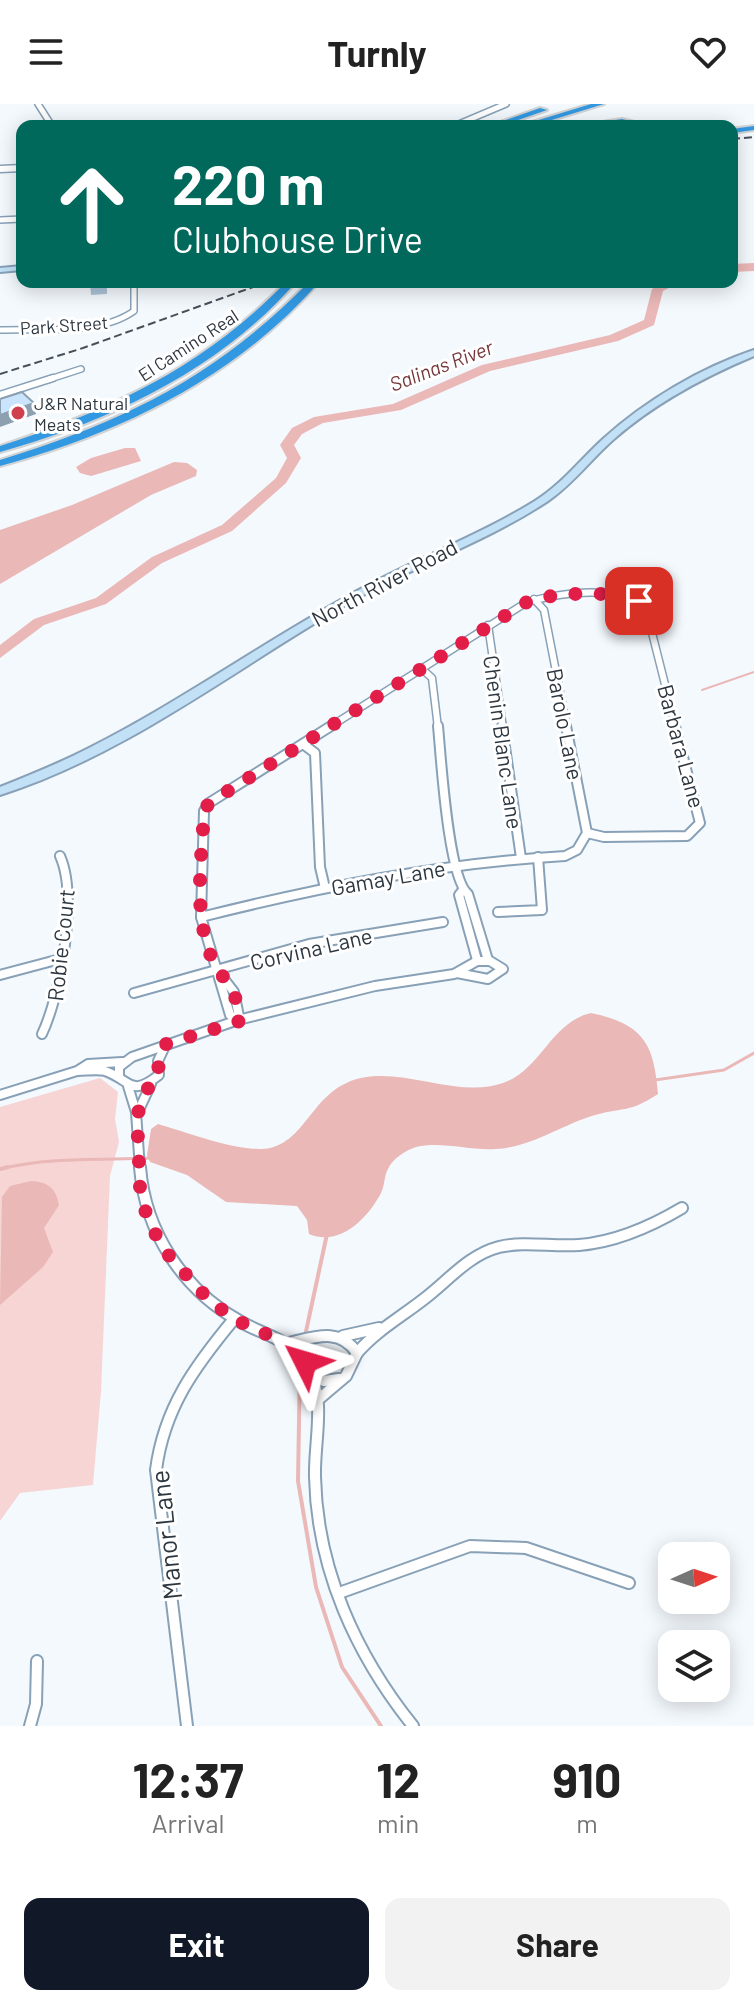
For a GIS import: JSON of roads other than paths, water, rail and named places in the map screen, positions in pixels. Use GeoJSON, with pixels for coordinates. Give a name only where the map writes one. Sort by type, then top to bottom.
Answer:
{"type":"FeatureCollection","features":[{"type":"Feature","properties":{"kind":"highway"},"geometry":{"type":"LineString","coordinates":[[508,120],[563,104]]}},
{"type":"Feature","properties":{"kind":"highway"},"geometry":{"type":"LineString","coordinates":[[544,120],[600,104]]}},
{"type":"Feature","properties":{"kind":"highway","name":"El Camino Real"},"geometry":{"type":"LineString","coordinates":[[0,449],[110,409],[163,384],[225,344],[272,304],[286,288]]}},
{"type":"Feature","properties":{"kind":"highway","name":"El Camino Real"},"geometry":{"type":"LineString","coordinates":[[0,463],[67,442],[179,392],[249,346],[283,317],[309,288]]}},
{"type":"Feature","properties":{"kind":"main road","name":"North River Road"},"geometry":{"type":"LineString","coordinates":[[0,791],[77,761],[348,599],[536,505],[566,485],[590,455],[620,429],[703,376],[754,353]]}},
{"type":"Feature","properties":{"kind":"street"},"geometry":{"type":"LineString","coordinates":[[468,120],[506,104]]}},
{"type":"Feature","properties":{"kind":"street","name":"Park Street"},"geometry":{"type":"LineString","coordinates":[[0,330],[127,319],[134,311],[134,288]]}},
{"type":"Feature","properties":{"kind":"street"},"geometry":{"type":"LineString","coordinates":[[0,395],[81,369]]}},
{"type":"Feature","properties":{"kind":"street","name":"Barbara Lane"},"geometry":{"type":"LineString","coordinates":[[534,599],[619,595],[645,606],[701,816],[694,832],[687,836],[604,837],[587,833]]}},
{"type":"Feature","properties":{"kind":"street"},"geometry":{"type":"LineString","coordinates":[[240,1021],[230,1015],[201,917],[205,808],[488,625],[534,599]]}},
{"type":"Feature","properties":{"kind":"street","name":"Barolo Lane"},"geometry":{"type":"LineString","coordinates":[[534,599],[544,610],[587,833]]}},
{"type":"Feature","properties":{"kind":"street","name":"Chenin Blanc Lane"},"geometry":{"type":"LineString","coordinates":[[488,625],[521,858]]}},
{"type":"Feature","properties":{"kind":"street"},"geometry":{"type":"LineString","coordinates":[[421,668],[432,678],[454,866],[463,890],[468,894],[488,960]]}},
{"type":"Feature","properties":{"kind":"street"},"geometry":{"type":"LineString","coordinates":[[303,744],[315,753],[320,867],[325,888]]}},
{"type":"Feature","properties":{"kind":"street","name":"Gamay Lane"},"geometry":{"type":"LineString","coordinates":[[201,917],[325,888],[454,866],[565,856],[577,850],[587,833]]}},
{"type":"Feature","properties":{"kind":"street","name":"Robie Court"},"geometry":{"type":"LineString","coordinates":[[42,1034],[56,1001],[67,883],[67,872],[60,856]]}},
{"type":"Feature","properties":{"kind":"street"},"geometry":{"type":"LineString","coordinates":[[498,912],[542,910],[538,857]]}},
{"type":"Feature","properties":{"kind":"street"},"geometry":{"type":"LineString","coordinates":[[463,890],[459,895],[477,960]]}},
{"type":"Feature","properties":{"kind":"street","name":"Corvina Lane"},"geometry":{"type":"LineString","coordinates":[[134,993],[309,944],[443,922]]}},
{"type":"Feature","properties":{"kind":"street"},"geometry":{"type":"LineString","coordinates":[[0,975],[60,959]]}},
{"type":"Feature","properties":{"kind":"street"},"geometry":{"type":"LineString","coordinates":[[0,1095],[77,1071],[88,1064],[122,1062],[166,1044],[240,1021],[376,985],[457,973],[484,980],[494,978],[503,969],[488,960],[477,960],[457,973]]}},
{"type":"Feature","properties":{"kind":"street"},"geometry":{"type":"LineString","coordinates":[[137,1116],[141,1101],[159,1075],[158,1061],[166,1044]]}},
{"type":"Feature","properties":{"kind":"street"},"geometry":{"type":"LineString","coordinates":[[143,1054],[158,1061]]}},
{"type":"Feature","properties":{"kind":"street"},"geometry":{"type":"LineString","coordinates":[[119,1077],[122,1062]]}},
{"type":"Feature","properties":{"kind":"street"},"geometry":{"type":"LineString","coordinates":[[77,1071],[105,1071],[137,1089],[152,1083]]}},
{"type":"Feature","properties":{"kind":"street"},"geometry":{"type":"LineString","coordinates":[[128,1086],[137,1116],[140,1187],[147,1218],[164,1250],[186,1276],[234,1319],[296,1348],[312,1377],[320,1398],[315,1478],[323,1540],[358,1648],[391,1702],[413,1726]]}},
{"type":"Feature","properties":{"kind":"street"},"geometry":{"type":"LineString","coordinates":[[320,1398],[328,1388],[351,1373],[357,1353],[366,1342],[448,1277],[488,1251],[531,1245],[578,1245],[629,1236],[682,1208]]}},
{"type":"Feature","properties":{"kind":"street","name":"Manor Lane"},"geometry":{"type":"LineString","coordinates":[[187,1726],[156,1470],[158,1439],[174,1401],[198,1363],[234,1319]]}},
{"type":"Feature","properties":{"kind":"street"},"geometry":{"type":"LineString","coordinates":[[288,1343],[319,1336],[343,1336],[387,1326]]}},
{"type":"Feature","properties":{"kind":"street"},"geometry":{"type":"LineString","coordinates":[[305,1362],[309,1345],[319,1336]]}},
{"type":"Feature","properties":{"kind":"street"},"geometry":{"type":"LineString","coordinates":[[343,1336],[353,1343],[357,1353]]}},
{"type":"Feature","properties":{"kind":"street"},"geometry":{"type":"LineString","coordinates":[[312,1377],[324,1381],[344,1378]]}},
{"type":"Feature","properties":{"kind":"street"},"geometry":{"type":"LineString","coordinates":[[339,1593],[470,1546],[526,1548],[629,1583]]}},
{"type":"Feature","properties":{"kind":"street"},"geometry":{"type":"LineString","coordinates":[[30,1726],[36,1704],[37,1661]]}},
{"type":"Feature","properties":{"kind":"waterway","name":"Salinas River"},"geometry":{"type":"LineString","coordinates":[[738,268],[754,267]]}},
{"type":"Feature","properties":{"kind":"waterway","name":"Salinas River"},"geometry":{"type":"LineString","coordinates":[[0,653],[39,622],[101,601],[157,560],[227,528],[281,480],[294,458],[287,445],[297,431],[319,420],[396,407],[486,368],[614,338],[650,322],[660,288]]}},
{"type":"Feature","properties":{"kind":"waterway"},"geometry":{"type":"LineString","coordinates":[[702,690],[754,672]]}},
{"type":"Feature","properties":{"kind":"waterway"},"geometry":{"type":"LineString","coordinates":[[655,1080],[724,1070],[754,1053]]}},
{"type":"Feature","properties":{"kind":"waterway"},"geometry":{"type":"LineString","coordinates":[[1,1169],[56,1161],[151,1158]]}},
{"type":"Feature","properties":{"kind":"waterway"},"geometry":{"type":"LineString","coordinates":[[0,1169],[8,1167]]}},
{"type":"Feature","properties":{"kind":"waterway"},"geometry":{"type":"LineString","coordinates":[[305,1336],[327,1234]]}},
{"type":"Feature","properties":{"kind":"waterway"},"geometry":{"type":"LineString","coordinates":[[300,1363],[298,1481],[316,1587],[342,1667],[381,1726]]}},
{"type":"Feature","properties":{"kind":"railway"},"geometry":{"type":"LineString","coordinates":[[738,138],[754,137]]}},
{"type":"Feature","properties":{"kind":"railway"},"geometry":{"type":"LineString","coordinates":[[0,374],[250,288]]}},
{"type":"Feature","properties":{"kind":"place","name":"J&R Natural Meats"},"geometry":{"type":"Point","coordinates":[18,413]}}]}
